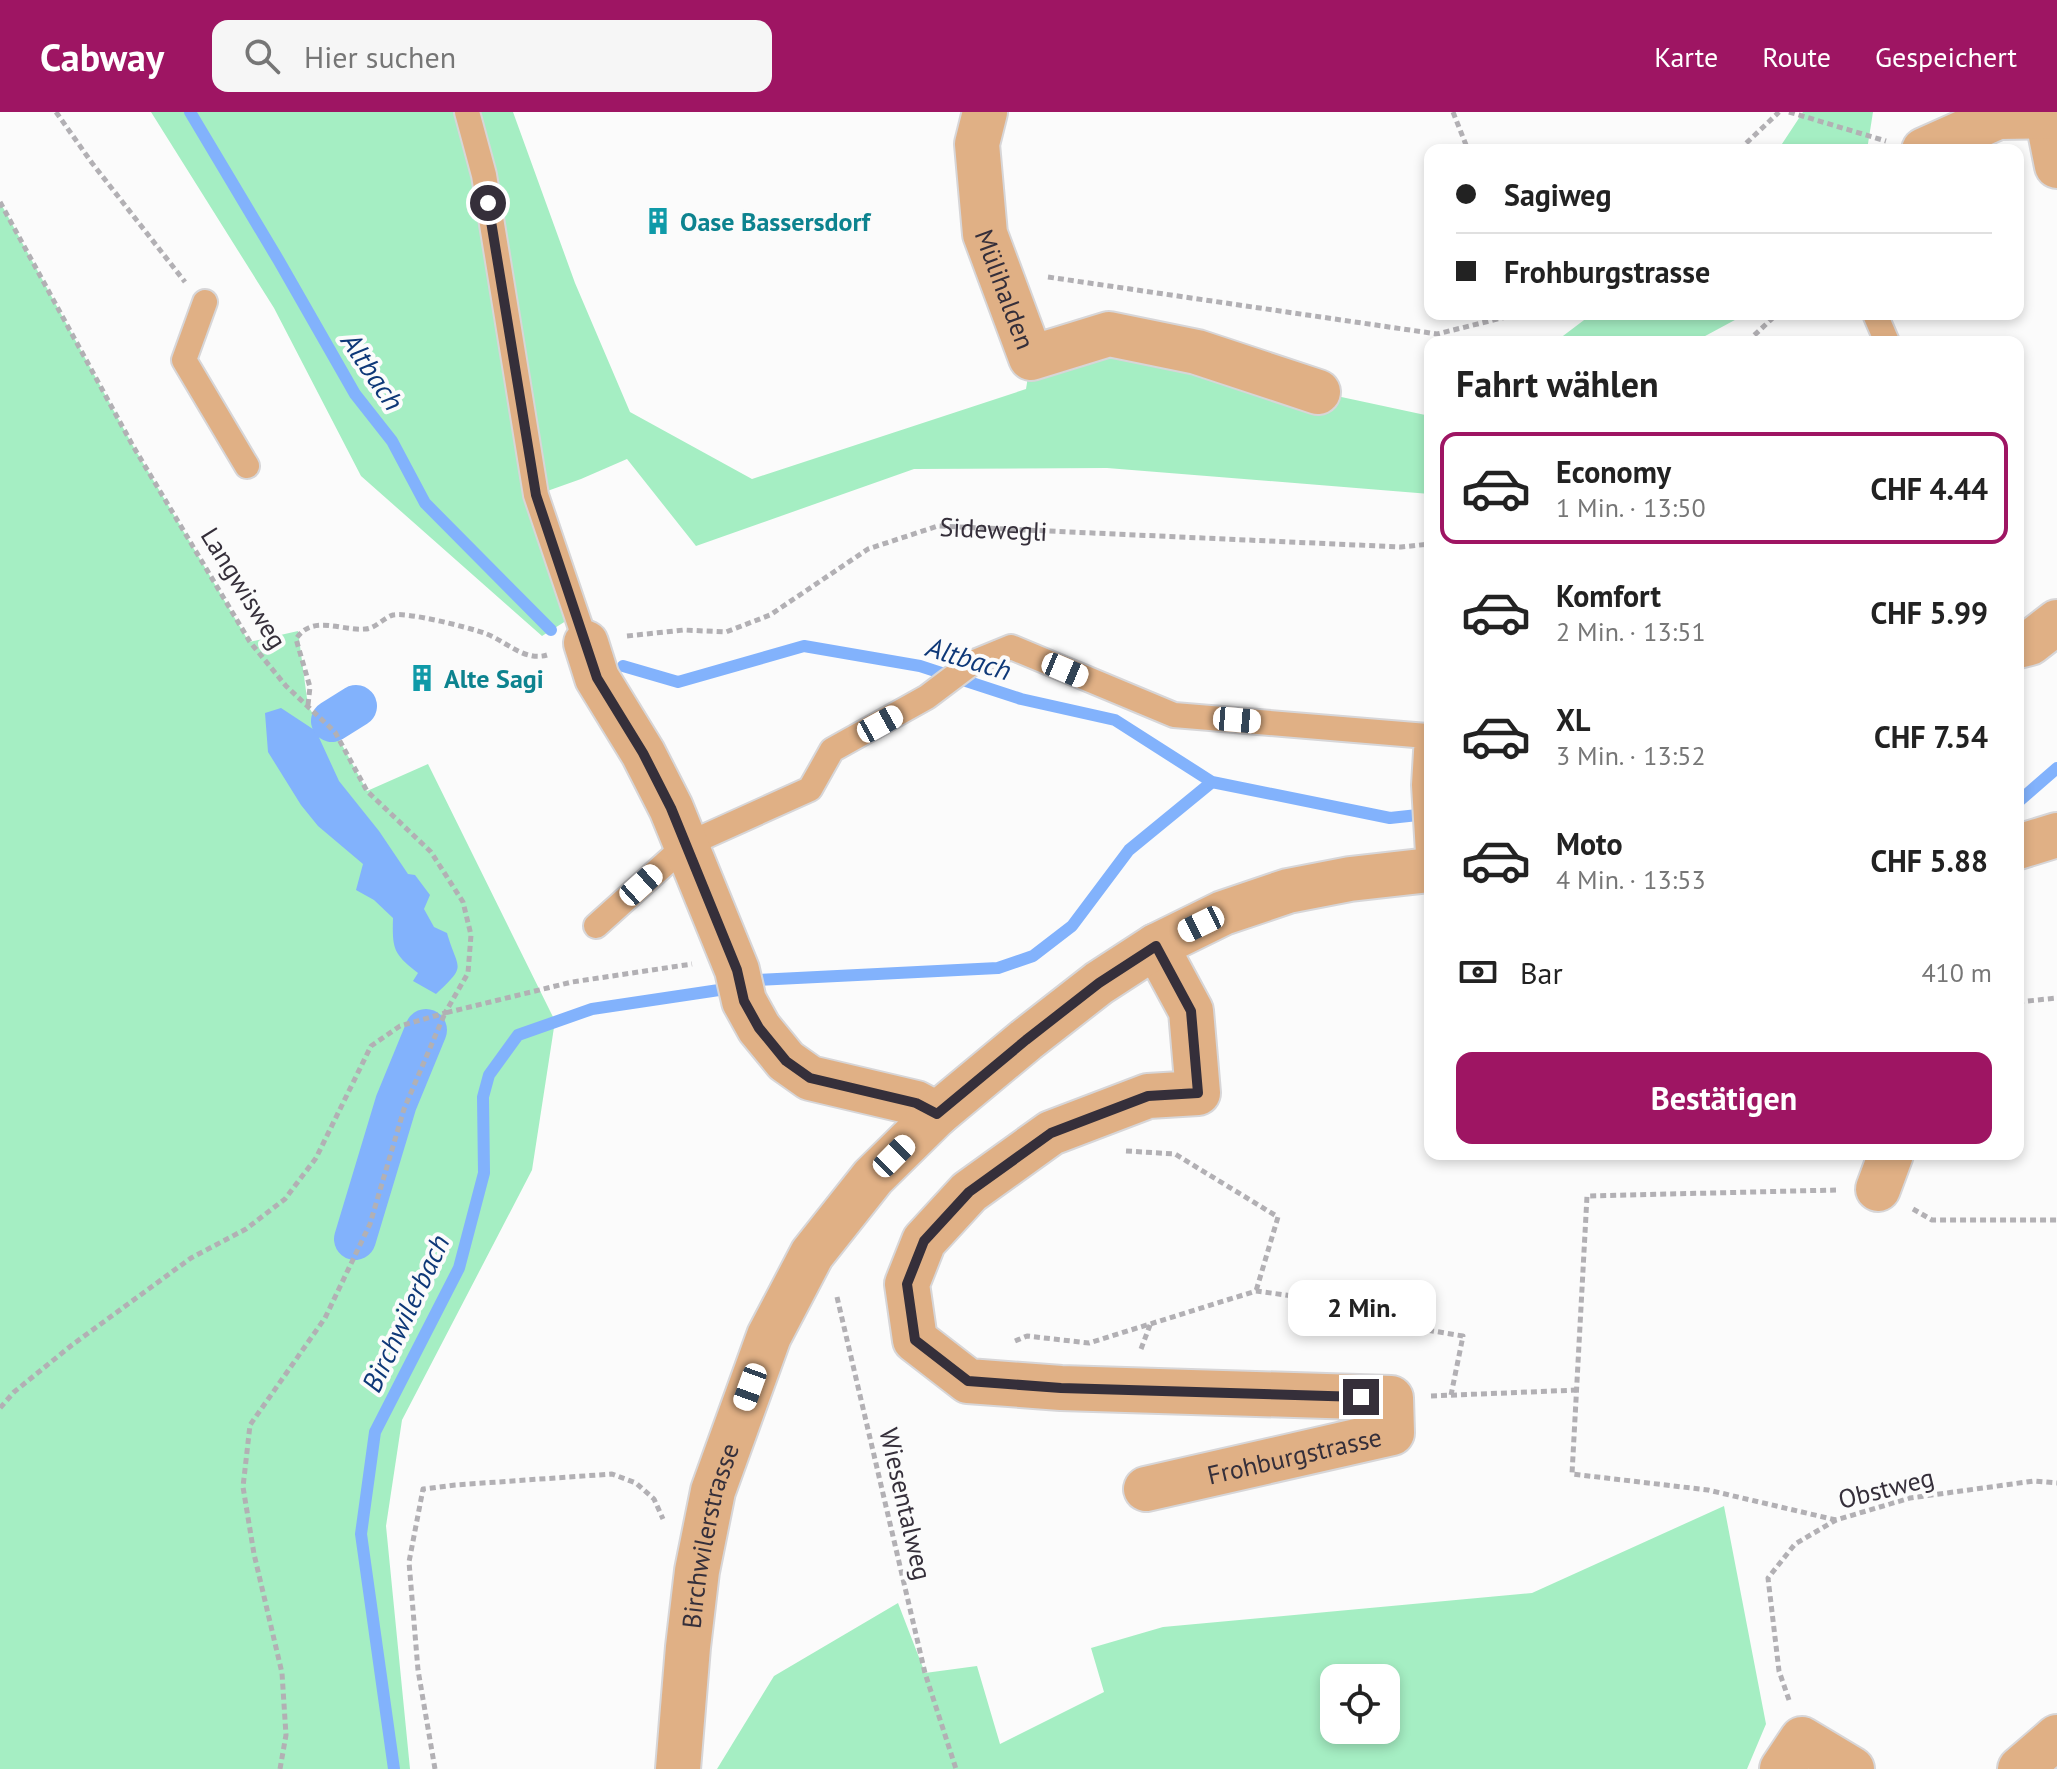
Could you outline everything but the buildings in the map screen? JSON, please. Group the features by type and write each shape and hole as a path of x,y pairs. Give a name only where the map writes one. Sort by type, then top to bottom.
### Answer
{"street":[{"name":"Mülihalden","path":"985,112 977,144 985,234 1031,358 1109,334 1197,352 1318,392"},
{"path":"1911,144 1998,117 2052,116 2057,166"},
{"path":"2024,644 2057,622"},
{"path":"586,643 597,678 643,753 671,808 759,1028 786,1061 810,1078 916,1103 937,1114"},
{"path":"2024,845 2057,835"},
{"name":"Birchwilerstrasse","path":"678,1769 697,1571 713,1491 769,1336 812,1254 873,1177 937,1114 1026,1040 1099,983 1156,946 1223,913 1288,891 1424,861"},
{"name":"Frohburgstrasse","path":"1146,1489 1392,1433 1391,1398 1074,1388 968,1381 915,1340 907,1284 924,1241 969,1192 1051,1133 1148,1096 1198,1093 1191,1011 1156,946"},
{"path":"2020,1769 2057,1737"},
{"path":"1792,1754 1852,1769"}],"lane":[{"path":"467,112 484,175 536,495 586,643"},
{"path":"198,295 184,360 247,466"},
{"path":"596,926 686,845 810,789 832,750 927,697 972,663 1011,647 1174,715 1424,736"}],"path":[{"path":"56,112 92,163 198,295"},
{"path":"1453,112 1466,144"},
{"path":"1745,144 1779,112"},
{"path":"1789,112 1898,144"},
{"name":"Langwisweg","path":"0,202 133,446 250,642 286,686 335,732 367,791 431,852 463,902 471,935 468,973 445,1013 404,1109 370,1224 325,1318 250,1425 243,1487 254,1554 282,1673 286,1735 280,1769"},
{"path":"1040,271 1051,279 1437,334 1493,320"},
{"path":"1753,336 1771,320"},
{"name":"Sidewegli","path":"308,706 310,687 296,639 302,630 312,625 368,630 390,616 407,614 486,633 521,653 541,657 586,643 633,635 684,630 726,632 770,615 868,549 938,526 1401,547 1424,545"},
{"path":"0,1408 14,1392 84,1336 191,1258 246,1229 285,1199 316,1158 371,1046 400,1026 572,982 738,977"},
{"path":"2024,1001 2057,998"},
{"path":"1119,1151 1175,1154 1278,1217 1256,1291"},
{"path":"1836,1520 1708,1490 1572,1474 1587,1196 1884,1171 1932,1220 2057,1220"},
{"name":"Wiesentalweg","path":"812,1254 831,1273 925,1673 956,1769"},
{"path":"1014,1341 1027,1336 1089,1343 1256,1291 1352,1304 1373,1321 1463,1336 1451,1395"},
{"path":"1391,1398 1578,1390"},
{"path":"435,1769 418,1670 409,1562 423,1489 612,1474 636,1483 654,1499 678,1554 697,1571"},
{"name":"Obstweg","path":"1792,1754 1768,1578 1795,1544 1836,1520 1910,1498 2034,1481 2057,1483"}],"green space":[{"path":"151,112 513,112 575,283 630,412 752,479 1026,389 1031,358 1109,334 1318,392 1424,415 1424,494 1107,468 914,469 696,546 627,459 536,495 577,614 542,636 361,476 274,308"},
{"path":"1803,112 1873,112 1868,144 1782,144"},
{"path":"0,202 133,446 249,642 298,631 308,706 322,728 335,732 367,791 428,764 555,1021 532,1170 402,1420 386,1526 410,1769 0,1769"},
{"path":"1584,320 1735,320 1705,336 1563,336"},
{"path":"1724,1506 1766,1724 1747,1769 717,1769 774,1676 898,1603 925,1673 977,1666 1000,1744 1104,1692 1091,1648 1163,1627 1532,1593"}],"water":[{"path":"281,708 316,731 339,781 408,874 415,875 430,895 424,909 434,927 447,933 458,966 453,977 436,994 413,981 418,973 396,950 393,918 374,900 356,890 363,864 318,826 268,752 265,713"}],"waterway":[{"name":"Altbach","path":"190,112 355,394 392,441 425,503 551,630"},
{"name":"Altbach","path":"623,666 678,682 804,646 920,666 1021,699 1115,720 1212,782 1390,818 1424,814"},
{"path":"332,721 356,706"},
{"name":"Altbach","path":"2024,797 2057,768"},
{"name":"Birchwilerbach","path":"394,1769 361,1534 375,1432 459,1268 484,1173 483,1097 489,1075 518,1035 592,1009 719,990 759,980 998,968 1033,956 1072,926 1129,850 1212,782"},
{"path":"355,1239 396,1103 426,1030"}],"place":[{"name":"Oase Bassersdorf","path":"658,221"},
{"name":"Alte Sagi","path":"422,678"}],"route":[{"path":"488,203 536,495 597,678 643,753 671,808 737,970 744,1001 759,1028 786,1061 810,1078 916,1103 937,1114 1099,983 1156,946 1191,1011 1198,1093 1148,1096 1051,1133 969,1192 924,1241 907,1284 915,1340 968,1381 1061,1388 1361,1397"}]}
